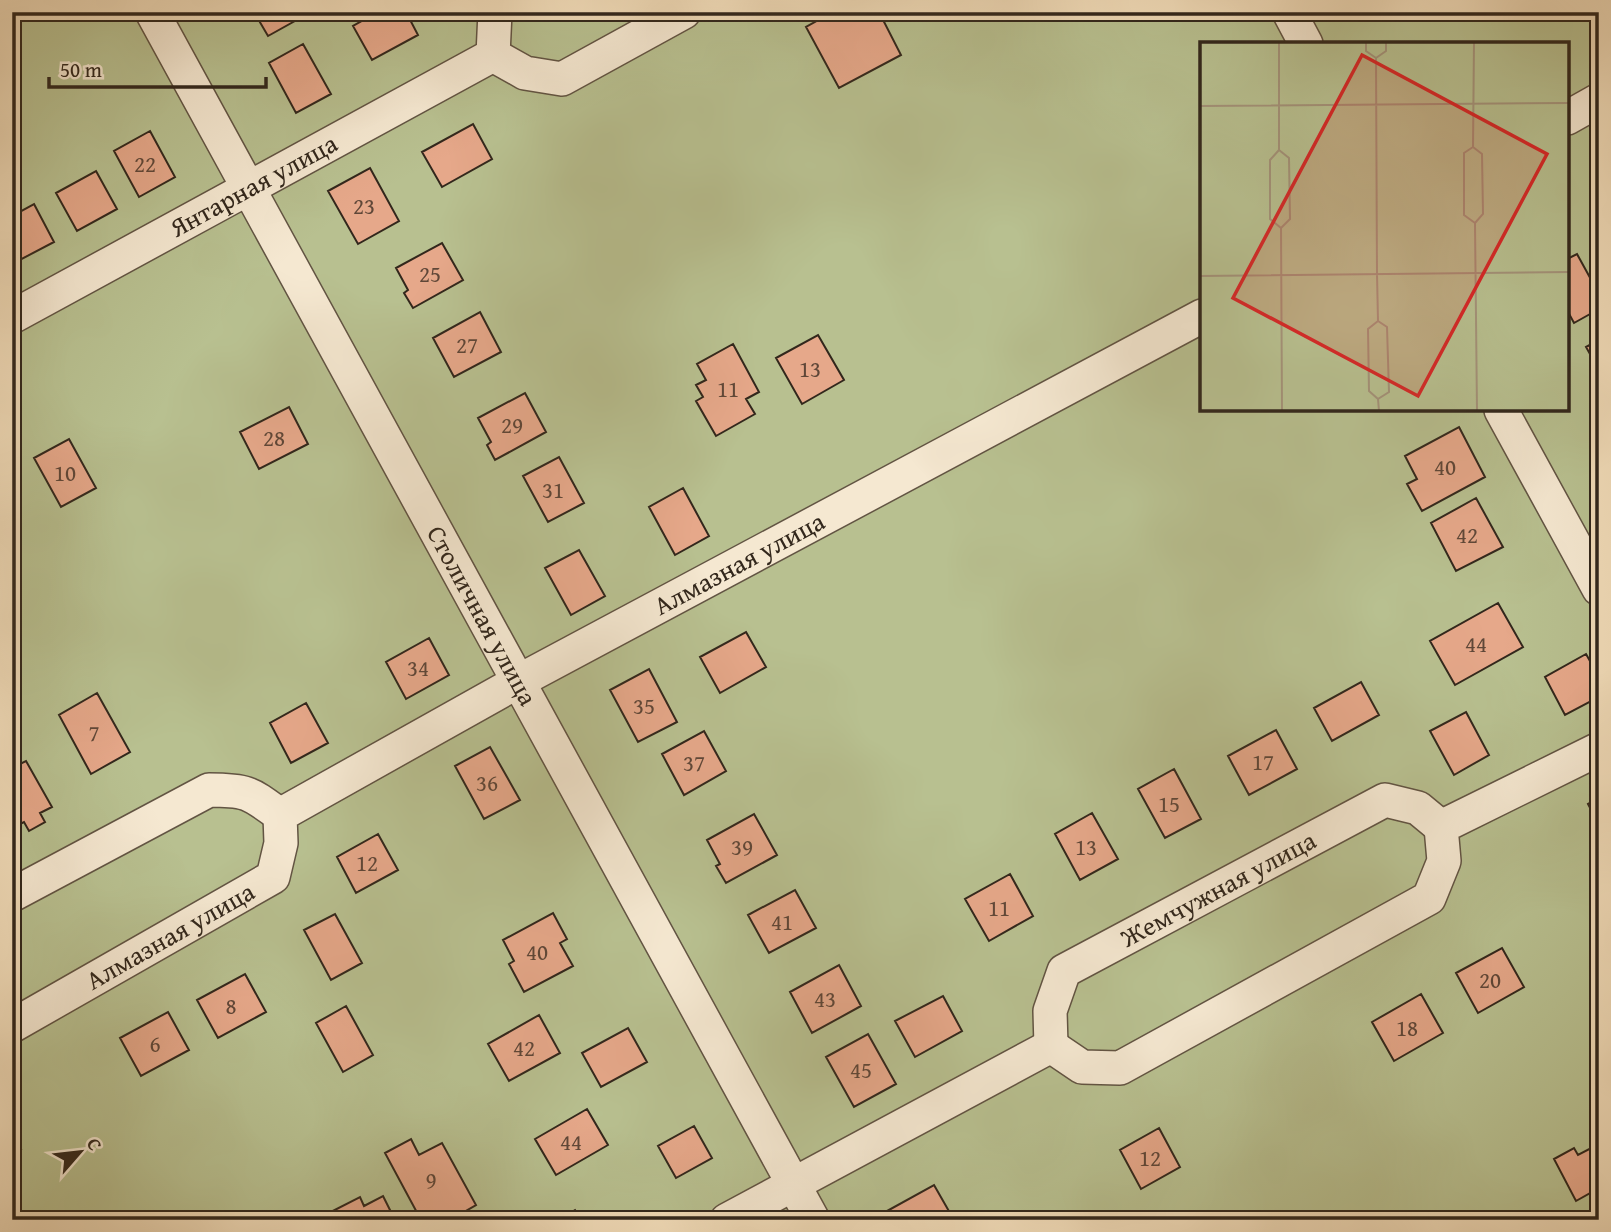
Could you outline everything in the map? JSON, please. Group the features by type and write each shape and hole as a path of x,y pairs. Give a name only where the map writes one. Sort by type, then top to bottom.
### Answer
{"street":[{"name":"Столичная улица","path":"152,12 813,1220"},
{"path":"495,12 493,55 525,73 562,79 684,12"},
{"path":"1289,12 1305,42"},
{"name":"Янтарная улица","path":"12,317 493,55"},
{"path":"1569,117 1599,100"},
{"name":"Алмазная улица","path":"12,1026 273,877 281,843 281,815 519,681 1200,317"},
{"path":"1502,411 1599,589"},
{"path":"727,1220 1051,1046 1082,1067 1120,1068 1429,898 1444,861 1440,827 1599,749"},
{"path":"12,895 209,790 250,793 281,815"},
{"name":"Жемчужная улица","path":"1051,1046 1050,1011 1064,971 1385,800 1418,808 1440,827"}],"green space":[{"path":"12,12 1599,12 1599,1220 12,1220"}],"building":[{"path":"254,12 311,12 268,36"},
{"path":"378,12 406,12 418,35 372,60 353,26"},
{"path":"833,12 879,12 901,55 839,88 806,27"},
{"path":"303,44 331,94 296,113 269,63"},
{"path":"473,124 492,159 442,187 422,152"},
{"path":"150,131 175,177 139,197 114,151"},
{"path":"370,168 399,221 358,244 328,191"},
{"path":"96,171 117,209 77,231 56,193"},
{"path":"34,204 54,242 12,264 12,216"},
{"path":"442,243 463,280 413,308 404,293 408,290 396,268"},
{"path":"1577,254 1599,294 1599,309 1574,323 1569,314 1569,258"},
{"path":"480,312 501,352 454,377 433,338"},
{"path":"818,335 844,380 802,404 776,358"},
{"path":"1599,340 1599,370 1586,347"},
{"path":"733,344 759,392 746,399 755,414 716,436 696,401 703,397 696,385 706,380 697,364"},
{"path":"525,393 546,432 495,460 487,445 491,442 478,418"},
{"path":"289,407 308,444 259,469 240,432"},
{"path":"1459,427 1485,477 1422,511 1407,484 1417,479 1405,456"},
{"path":"69,439 96,488 61,507 34,458"},
{"path":"559,457 584,503 548,522 523,476"},
{"path":"683,488 709,536 675,555 649,507"},
{"path":"1476,498 1503,547 1456,571 1431,523"},
{"path":"579,550 605,596 571,615 545,568"},
{"path":"1498,603 1523,647 1455,685 1430,641"},
{"path":"746,632 766,667 720,693 700,657"},
{"path":"429,638 449,675 406,699 386,662"},
{"path":"1586,654 1599,677 1599,697 1565,715 1545,677"},
{"path":"649,669 677,722 638,742 610,690"},
{"path":"1361,682 1379,715 1332,741 1314,708"},
{"path":"97,693 130,752 91,774 59,715"},
{"path":"306,703 328,743 291,763 270,723"},
{"path":"1466,712 1489,755 1454,775 1430,731"},
{"path":"1276,730 1297,769 1249,795 1228,756"},
{"path":"704,731 726,771 684,795 662,754"},
{"path":"490,747 520,800 484,819 455,766"},
{"path":"26,761 52,807 40,813 45,822 29,831 24,822 12,828 12,768"},
{"path":"1174,769 1201,819 1165,838 1138,789"},
{"path":"1599,798 1599,825 1588,804"},
{"path":"1092,813 1118,859 1080,880 1055,834"},
{"path":"754,814 777,855 726,883 716,866 720,864 707,840"},
{"path":"378,834 398,870 356,893 337,857"},
{"path":"1010,874 1033,916 989,941 965,899"},
{"path":"795,890 816,928 769,953 748,915"},
{"path":"553,913 567,939 560,943 573,966 524,992 509,964 514,961 503,940"},
{"path":"335,914 362,963 331,980 304,930"},
{"path":"1502,948 1524,987 1478,1013 1456,973"},
{"path":"839,965 861,1006 812,1033 790,992"},
{"path":"245,974 266,1012 218,1038 197,1000"},
{"path":"1421,994 1443,1033 1394,1061 1372,1022"},
{"path":"943,996 962,1031 915,1057 895,1021"},
{"path":"346,1006 373,1055 343,1072 316,1023"},
{"path":"168,1012 189,1050 141,1076 120,1038"},
{"path":"539,1015 560,1053 509,1081 488,1044"},
{"path":"628,1028 647,1062 601,1087 582,1053"},
{"path":"868,1034 896,1084 854,1107 826,1057"},
{"path":"587,1109 608,1145 556,1175 535,1139"},
{"path":"694,1126 712,1158 676,1178 658,1146"},
{"path":"1159,1128 1180,1167 1141,1189 1120,1150"},
{"path":"12,1133 21,1149 12,1154"},
{"path":"411,1139 419,1155 442,1143 476,1205 450,1220 421,1220 385,1153"},
{"path":"1599,1144 1599,1201 1594,1191 1576,1201 1554,1159 1574,1148 1578,1155"},
{"path":"934,1185 954,1220 891,1220 887,1211"},
{"path":"383,1196 395,1220 319,1218 360,1197 364,1206"},
{"path":"575,1210 581,1220 558,1220"}]}
